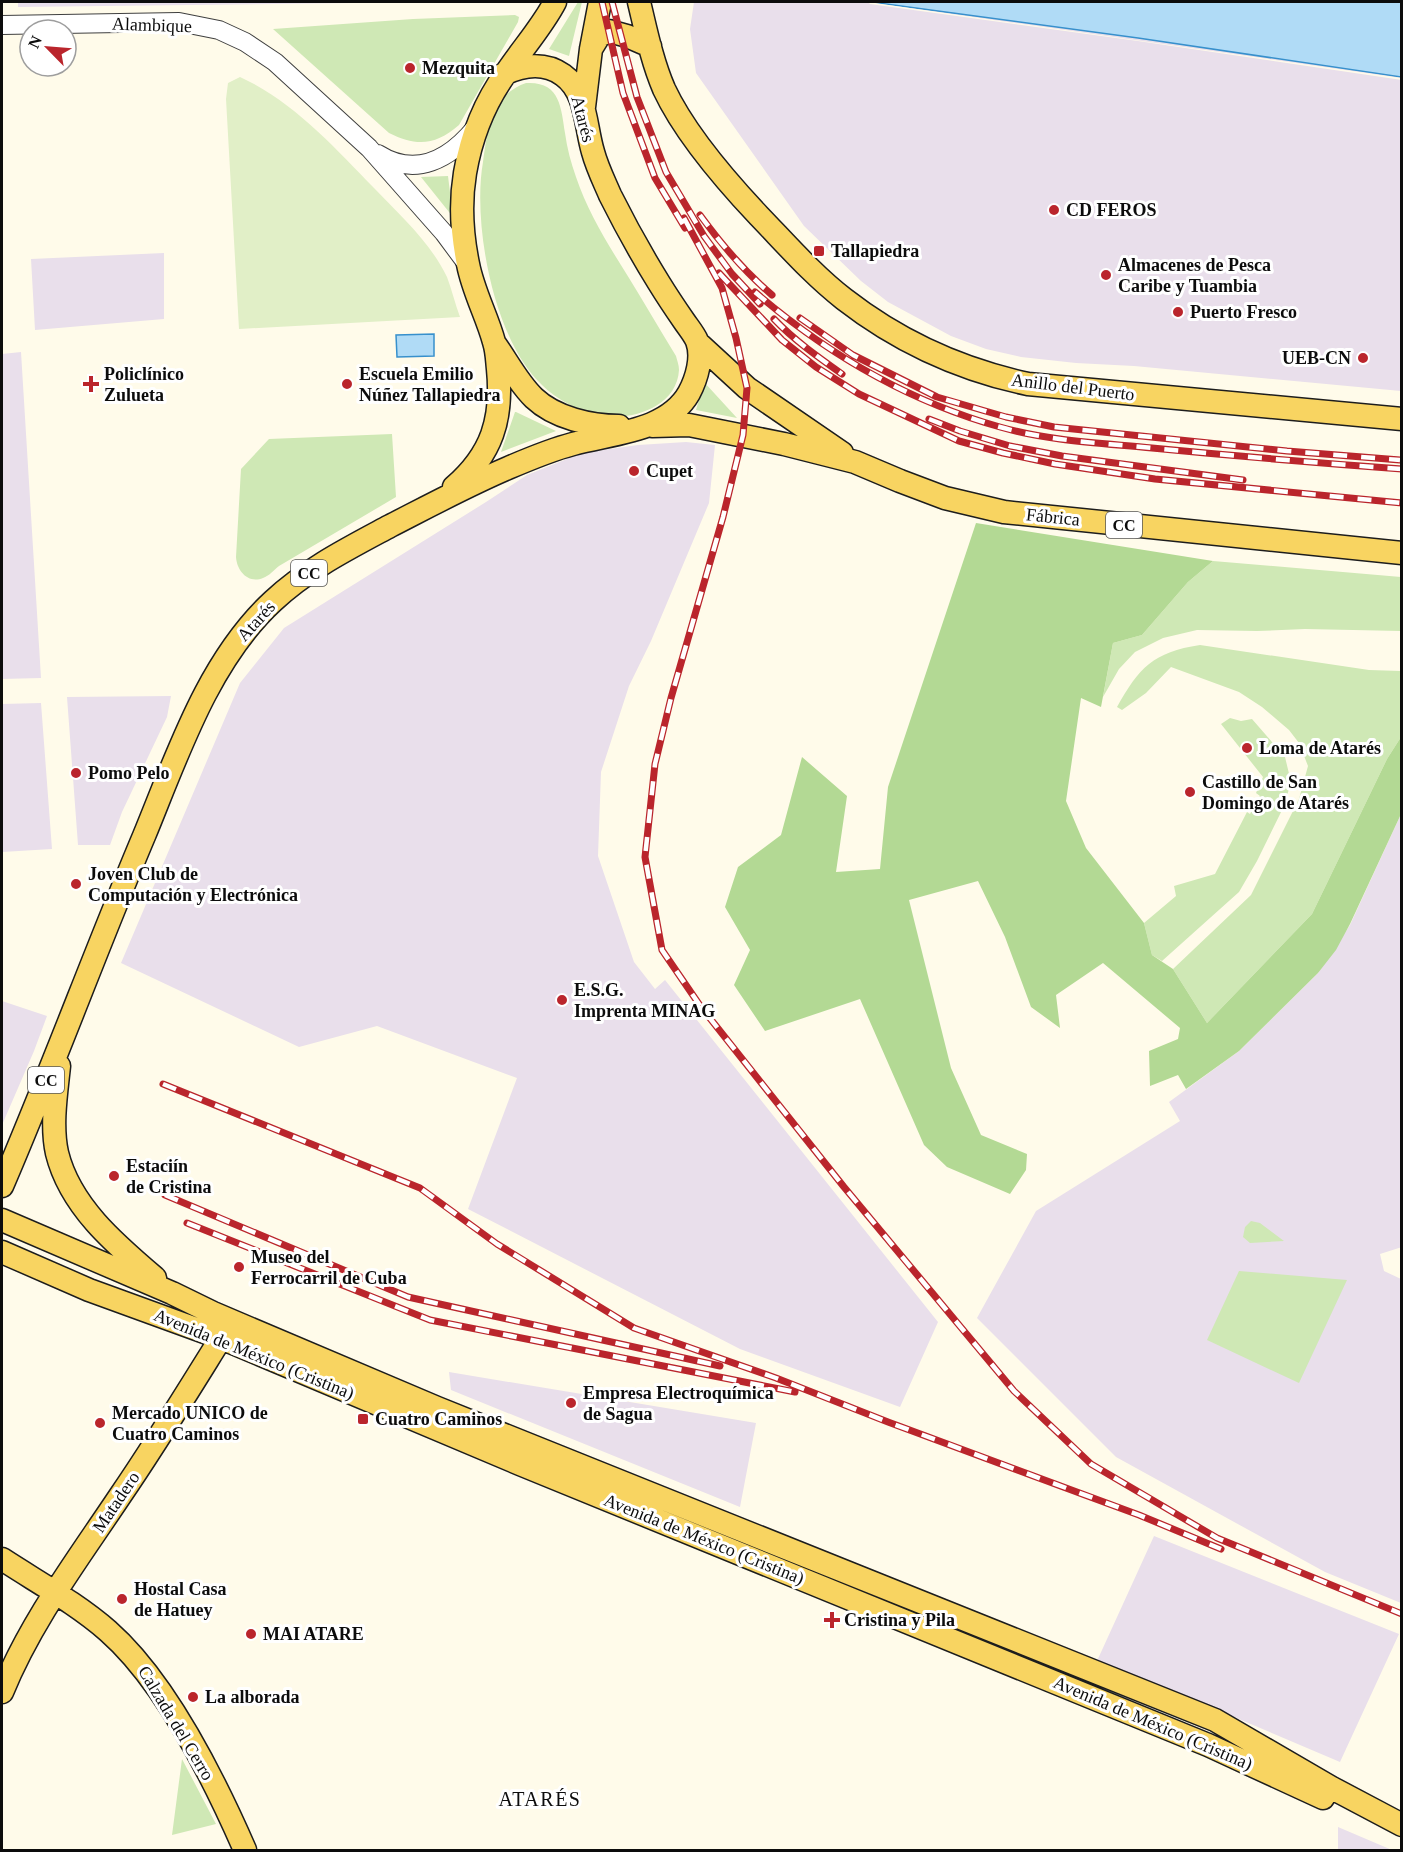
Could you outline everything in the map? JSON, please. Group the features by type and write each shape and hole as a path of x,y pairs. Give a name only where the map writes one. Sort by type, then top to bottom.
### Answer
{"main road":[{"path":"504,74 555,2"},
{"path":"584,109 591,49 600,2"},
{"name":"Anillo del Puerto","path":"639,2 664,89 686,126 740,196 810,269 835,291 907,340 954,362 1001,378 1028,384 1401,419"},
{"path":"591,49 599,36 609,31 650,46"},
{"name":"Atarés","path":"66,1029 171,770 212,682 252,623 273,601 300,578 438,501 554,449 648,426 676,410 689,392 697,374 698,343 658,282 617,208 594,156 586,128 584,109 575,87 563,75 552,69 533,65 504,74 490,98 468,157 465,176 464,232 468,266 495,344 500,401 494,431 488,445 474,467 438,501"},
{"name":"Fábrica","path":"698,343 747,388 855,462"},
{"name":"Atarés","path":"495,344 534,399 552,410 576,421 603,426 648,426"},
{"name":"Fábrica","path":"648,426 672,424 725,431 855,462 945,498 1005,512 1401,553"},
{"path":"66,1029 57,1084 55,1118 57,1152 65,1177 76,1198 90,1216 127,1254 172,1293"},
{"name":"CC","path":"26,1130 66,1029"},
{"path":"2,1139 26,1130"},
{"path":"2,1186 26,1130"},
{"name":"Avenida de México (Cristina)","path":"2,1220 437,1408 1215,1720 1401,1825"},
{"name":"Avenida de México (Cristina)","path":"2,1252 89,1290 221,1338 520,1464 1208,1745 1401,1836"},
{"path":"213,1312 221,1331 221,1338"},
{"name":"Matadero","path":"2,1692 31,1633 55,1593 150,1453 221,1338"},
{"name":"Calzada del Cerro","path":"2,1559 91,1616 108,1630 144,1668 160,1691 217,1791 244,1851"}],"street":[{"name":"Alambique","path":"2,25 179,22 219,30 245,42 275,62 369,148 444,232 468,266"},
{"name":"Alambique","path":"369,148 386,159 407,164 428,163 448,155 464,142 479,124"}],"shaded area":[{"path":"18,2 436,2 18,7"},
{"path":"694,2 871,2 1401,77 1401,391 1021,357 986,349 951,336 888,302 861,281 804,226 696,73 690,29"},
{"path":"164,253 164,319 35,330 31,259"},
{"path":"21,352 41,678 2,679 2,354"},
{"path":"686,442 715,445 709,503 651,641 629,686 601,772 598,856 634,962 655,989 665,980 938,1322 900,1407 740,1349 468,1209 517,1078 377,1026 299,1047 121,963 240,683 284,628 527,475 582,453 638,445"},
{"path":"171,696 167,717 122,812 110,845 78,845 67,697"},
{"path":"41,703 52,849 2,852 2,704"},
{"path":"1401,814 1402,1247 1380,1254 1384,1271 1401,1279 1401,1603 1325,1572 1116,1457 977,1318 1036,1211 1180,1121 1169,1102 1239,1051 1318,973 1350,925"},
{"path":"2,1001 47,1016 2,1125"},
{"path":"449,1372 756,1423 740,1507 451,1390"},
{"path":"1154,1536 1399,1634 1340,1762 1097,1661"},
{"path":"1338,1827 1392,1850 1338,1850"}],"green space":[{"path":"578,2 582,2 569,56 549,49"},
{"path":"515,15 519,17 518,22 459,125 442,137 426,142 417,142 389,133 273,29 413,19"},
{"path":"240,77 278,99 312,126 414,230 432,252 447,277 460,317 239,329 226,99 228,83"},
{"path":"526,83 546,86 557,98 571,161 581,190 607,241 676,356 679,370 670,394 661,403 637,414 610,417 598,415 583,411 561,400 542,385 525,365 499,311 484,248 480,188 483,162 489,125 498,105 505,96"},
{"path":"448,176 453,217 421,177"},
{"path":"704,382 737,418 696,410"},
{"path":"516,412 556,431 501,452"},
{"path":"392,434 396,497 279,566 265,577 253,579 244,575 236,557 241,469 269,439"},
{"path":"976,523 1213,561 1188,582 1142,635 1113,643 1101,707 1081,698 1066,801 1086,848 1144,923 1152,955 1173,969 1207,1023 1312,914 1387,759 1401,737 1401,814 1336,950 1318,973 1239,1051 1186,1089 1178,1075 1150,1086 1149,1051 1178,1039 1180,1028 1103,963 1056,995 1060,1028 1031,1007 1005,937 978,881 909,900 951,1068 981,1135 1027,1154 1026,1170 1010,1194 947,1167 924,1145 860,999 765,1031 734,985 750,950 725,907 738,867 781,835 802,757 847,796 836,872 880,869 888,787"},
{"path":"1213,561 1401,577 1401,631 1197,630 1163,638 1135,652 1119,669 1103,697 1113,643 1142,635 1188,582"},
{"path":"1200,645 1369,670 1401,671 1401,737 1387,759 1312,914 1207,1023 1173,969 1251,895 1299,799 1308,766 1299,743 1289,730 1262,707 1239,692 1171,667 1146,693 1122,710 1117,707 1133,682 1149,664 1170,652"},
{"path":"1230,718 1241,721 1252,719 1285,757 1291,782 1284,806 1239,892 1162,961 1152,955 1144,923 1176,896 1174,886 1215,874 1247,812 1250,814 1260,796 1256,793 1263,777 1221,724"},
{"path":"1251,1221 1260,1223 1284,1241 1250,1243 1243,1237 1245,1227"},
{"path":"1239,1271 1347,1280 1299,1383 1207,1340"},
{"path":"182,1759 216,1824 172,1835"}],"water":[{"path":"871,2 1401,2 1401,77 1138,38"},
{"path":"434,334 434,356 397,357 396,335"}],"pier":[{"path":"868,2 1401,78 1402,80 870,4"}],"railway":[{"path":"602,2 623,93 655,178 685,228"},
{"path":"612,2 637,97 666,172 704,236 732,274 760,304"},
{"path":"700,215 734,257 772,295"},
{"path":"684,218 722,288 747,388 743,435 723,517 671,698 655,764 645,857 662,950 701,1007 844,1187 1014,1391 1091,1464 1217,1538 1402,1614"},
{"path":"719,273 782,340 816,367 859,394 959,441 1055,464 1155,479 1402,503"},
{"path":"755,292 811,336 870,373 933,404 1000,427 1075,441 1402,469"},
{"path":"800,318 853,355 937,397 1006,417 1054,427 1400,460"},
{"path":"774,319 815,355 842,374"},
{"path":"929,419 1010,446 1062,456 1243,480"},
{"path":"163,1084 420,1188 497,1244 634,1328 776,1378 1139,1515 1221,1549"},
{"path":"165,1195 408,1297 720,1366"},
{"path":"187,1223 430,1320 795,1392"}],"place":[{"name":"Mezquita","path":"410,68"},
{"name":"CD FEROS","path":"1054,210"},
{"name":"Tallapiedra","path":"819,251"},
{"name":"Almacenes de Pesca Caribe y Tuambia","path":"1106,275"},
{"name":"Puerto Fresco","path":"1178,312"},
{"name":"UEB-CN","path":"1363,358"},
{"name":"Policlínico Zulueta","path":"91,384"},
{"name":"Escuela Emilio Núñez Tallapiedra","path":"347,384"},
{"name":"Cupet","path":"634,471"},
{"name":"Loma de Atarés","path":"1247,748"},
{"name":"Pomo Pelo","path":"76,773"},
{"name":"Castillo de San Domingo de Atarés","path":"1190,792"},
{"name":"Joven Club de Computación y Electrónica","path":"76,884"},
{"name":"E.S.G. Imprenta MINAG","path":"562,1000"},
{"name":"Estaciín de Cristina","path":"114,1176"},
{"name":"Museo del Ferrocarril de Cuba","path":"239,1267"},
{"name":"Empresa Electroquímica de Sagua","path":"571,1403"},
{"name":"Cuatro Caminos","path":"363,1419"},
{"name":"Mercado UNICO de Cuatro Caminos","path":"100,1423"},
{"name":"Hostal Casa de Hatuey","path":"122,1599"},
{"name":"Cristina y Pila","path":"832,1620"},
{"name":"MAI ATARE","path":"251,1634"},
{"name":"La alborada","path":"193,1697"}],"district":[{"name":"ATARÉS","path":"540,1799"}]}
